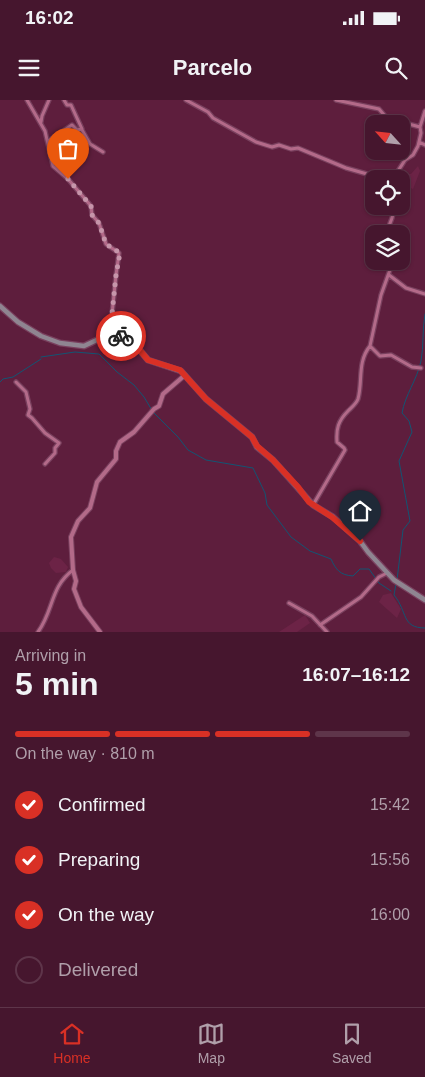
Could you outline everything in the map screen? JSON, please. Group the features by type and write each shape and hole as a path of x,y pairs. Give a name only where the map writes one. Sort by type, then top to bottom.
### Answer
{"main road":[{"path":"0,306 18,322 41,336 60,342 84,346 101,338 117,335 123,336 138,348 148,360 175,368 185,375 206,399 252,437 257,446 273,460 313,505 332,517 360,541 387,573 425,600"}],"street":[{"path":"27,100 41,124 48,142 53,166 68,179 91,206 92,215 99,223 106,244 120,253 112,314 117,335"},
{"path":"41,124 42,116 49,100"},
{"path":"64,100 66,105 71,105 90,144 103,152"},
{"path":"186,100 208,112 213,118 256,142 272,147 279,145 290,149 298,148 346,168 365,173"},
{"path":"336,100 356,103 379,110 391,123 402,122 420,127"},
{"path":"399,170 405,160 413,155 419,142 420,127 425,110"},
{"path":"48,142 59,132 72,125 77,130 82,130"},
{"path":"419,142 425,145"},
{"path":"313,505 344,450 337,442 336,431 338,423 358,400 361,363 365,352 370,346 381,295 391,270"},
{"path":"389,275 406,288 425,294"},
{"path":"370,346 380,356 391,355 416,368 421,368"},
{"path":"100,632 81,607 74,589 76,581 73,570 71,537 78,521 90,508 97,482 116,459 116,451 120,442 134,432 150,413 159,406 163,394 185,375"},
{"path":"16,382 26,392 30,409 28,415 45,433 59,443 55,448 55,453 45,464"},
{"path":"38,632 46,620 59,583 73,570"},
{"path":"320,625 361,597 379,577 387,573"},
{"path":"290,603 312,616 327,632"}],"shaded area":[{"path":"418,166 420,171 413,189 410,188 411,174"},
{"path":"54,557 61,559 68,567 66,572 56,573 51,568 49,563"},
{"path":"391,593 401,609 397,618 379,602 383,595"},
{"path":"305,615 310,623 297,632 279,632"}],"waterway":[{"path":"397,580 403,530 410,521 399,461 412,432 409,421 402,413 421,361 425,314"},
{"path":"41,357 75,352 99,354 117,372 134,385 153,412 188,450 206,460 253,468 265,493 267,505 291,537 310,551 331,559 342,573 353,576 360,569 369,569 379,583 391,591"},
{"path":"0,382 3,379 13,377 41,359"},
{"path":"396,584 394,595 408,622 417,627 425,628"}],"way so far":[{"path":"68,179 91,206 92,215 99,223 108,247 120,253 112,314 117,335 121,336"}],"route":[{"path":"121,336 138,348 148,360 180,370 206,399 252,437 257,446 273,460 309,502 332,517 360,541"}]}
